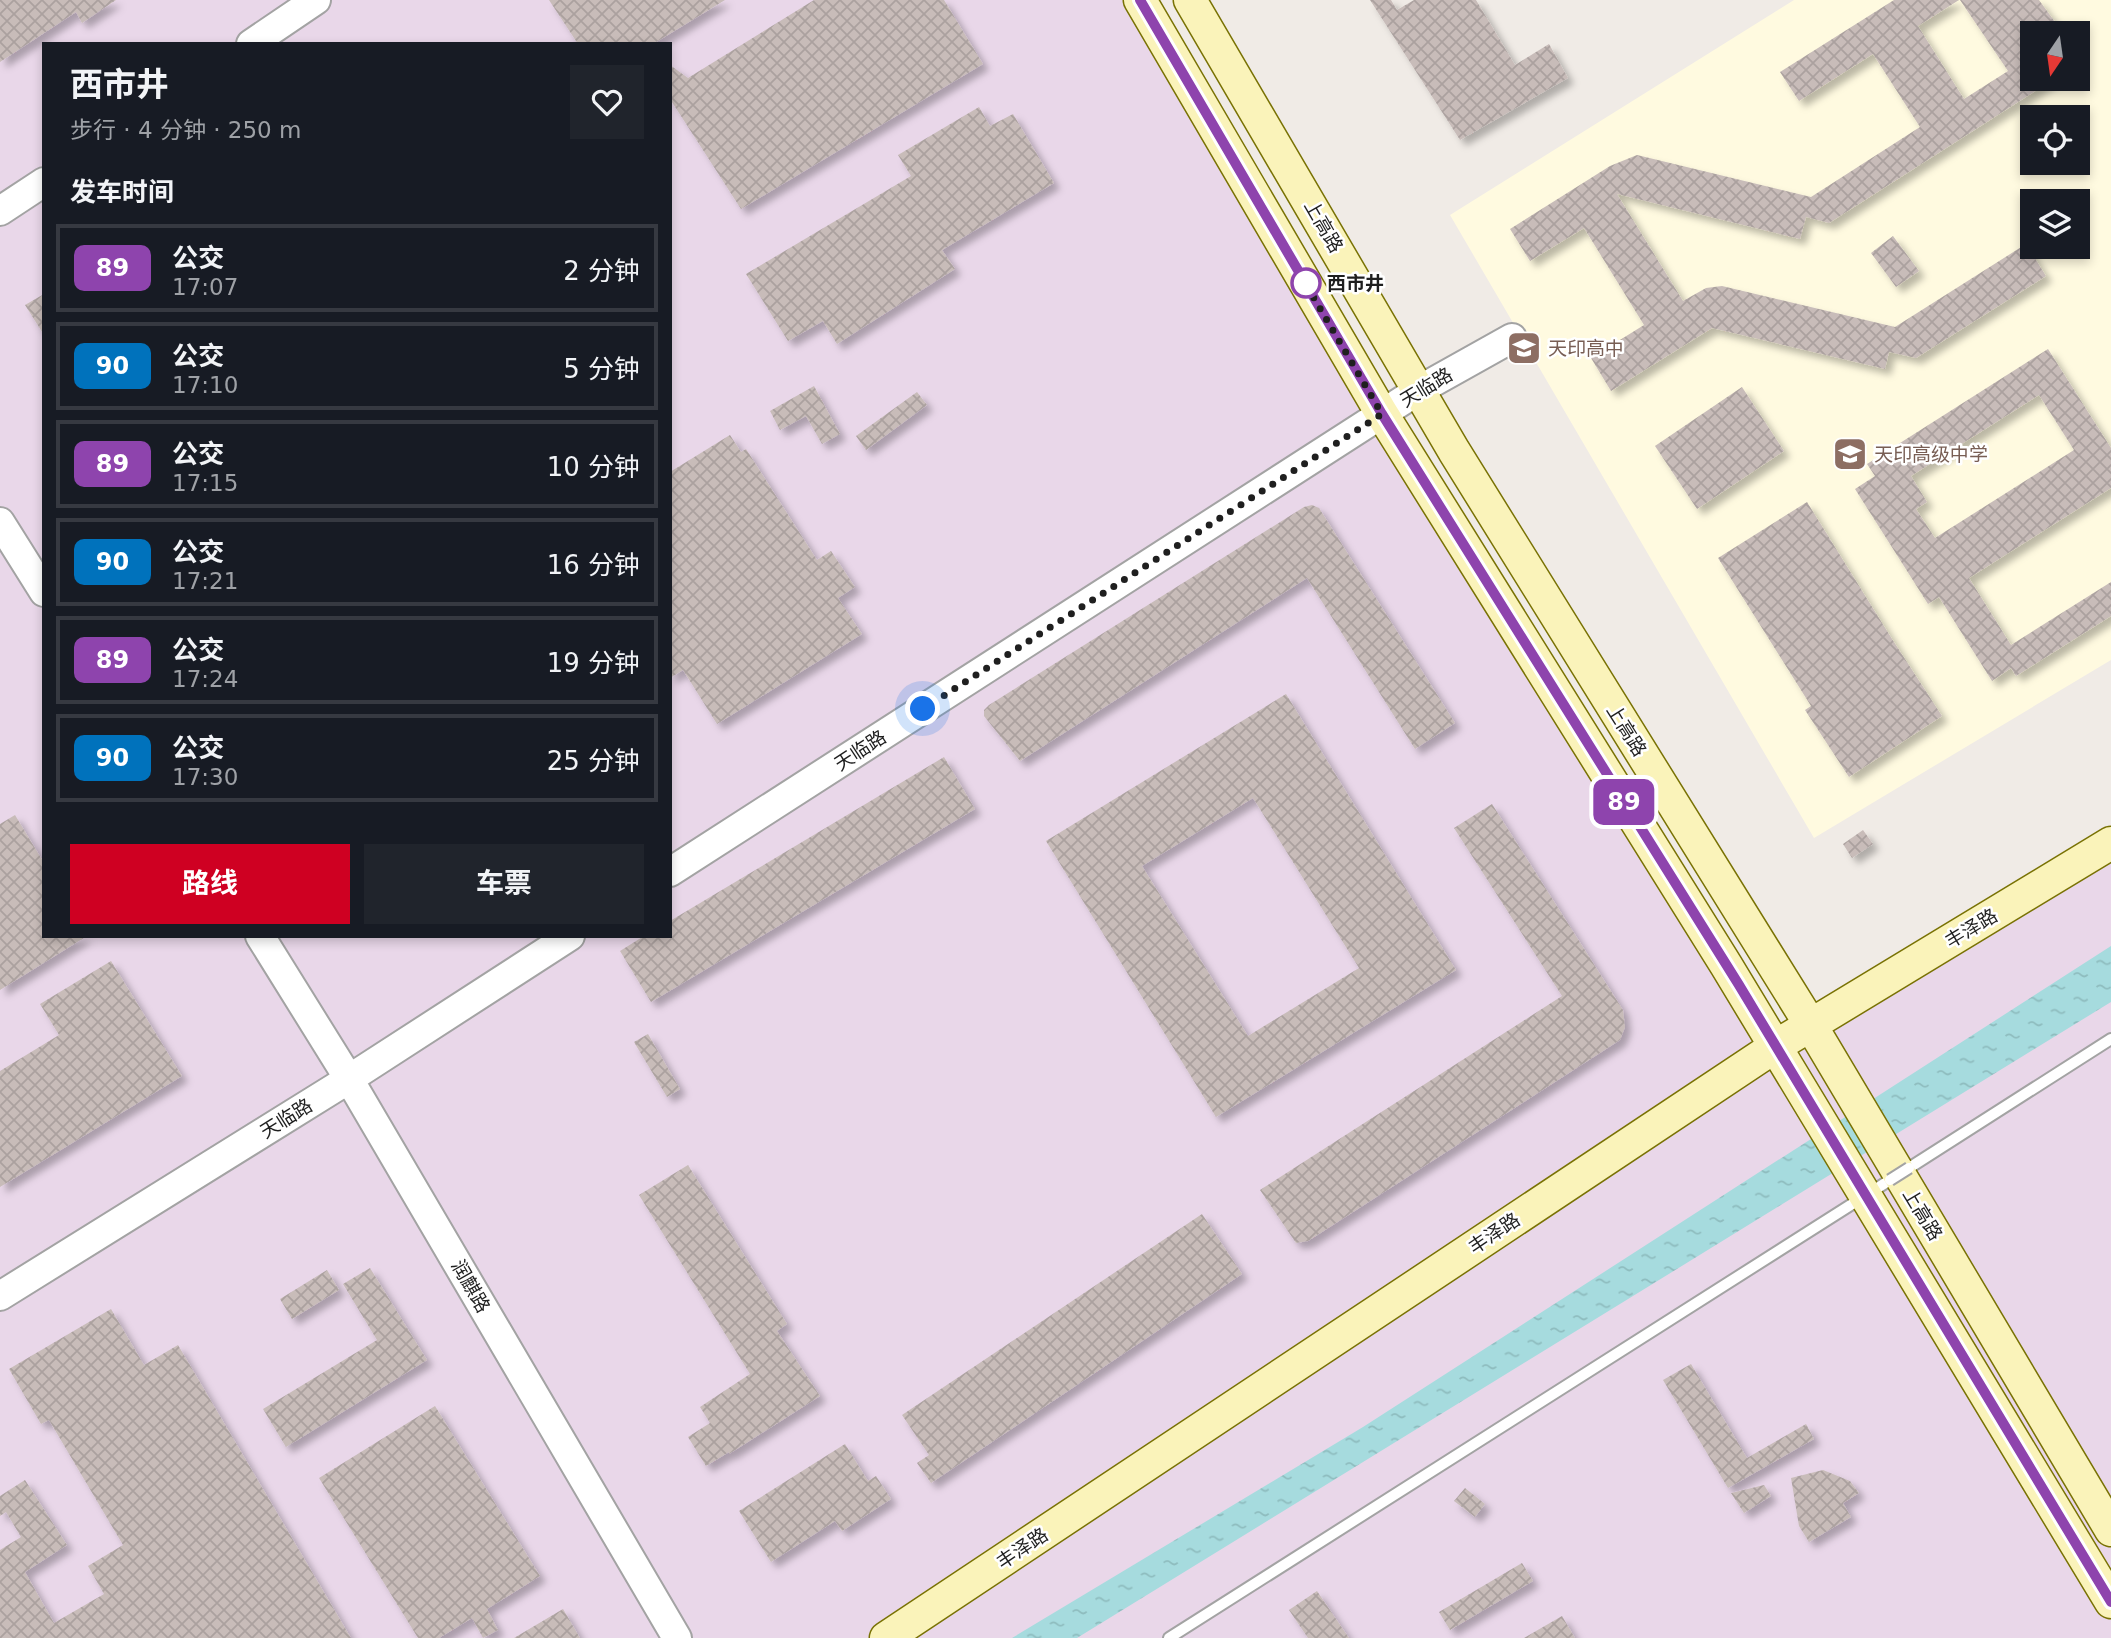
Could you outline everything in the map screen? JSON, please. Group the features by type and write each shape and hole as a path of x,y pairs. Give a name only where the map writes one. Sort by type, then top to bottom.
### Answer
{"main road":[{"name":"上高路","path":"1140,0 1382,414 1776,1045 1878,1187 2111,1602"},
{"name":"上高路","path":"1190,0 1454,451 1811,1024 2111,1530"},
{"name":"丰泽路","path":"886,1638 1776,1045 2111,843"}],"street":[{"path":"254,42 316,0"},
{"path":"0,211 42,183"},
{"name":"天临路","path":"672,871 1419,390 1512,338"},
{"path":"0,522 42,589"},
{"name":"润麒路","path":"261,938 349,1079 677,1638"},
{"name":"天临路","path":"0,1296 349,1079 567,938"}],"lane":[{"path":"1169,1638 2111,1039"}],"shaded area":[{"path":"0,0 1140,0 1775,1045 2111,845 2111,1638 0,1638"},
{"name":"天印高级中学","path":"1794,0 2111,0 2111,660 1814,838 1450,215"}],"water":[{"path":"2111,946 2111,1002 1077,1638 1012,1638 1363,1427"}],"building":[{"path":"0,0 116,0 82,23 76,12 0,62"},
{"path":"549,0 725,0 656,42 577,42"},
{"path":"814,0 944,0 983,64 741,209 672,102 672,66 688,78"},
{"path":"1370,0 1391,0 1397,10 1414,0 1476,0 1515,65 1549,44 1568,78 1460,140"},
{"path":"1894,0 1959,0 1918,26 1964,99 2008,71 1960,0 2039,0 2054,21 2020,21 2020,91 2035,91 1829,223 1806,217 1800,239 1617,194 1683,301 1706,288 1722,286 1895,327 2020,248 2020,259 2035,259 2046,276 1916,358 1889,352 1885,369 1712,328 1611,391 1591,358 1644,325 1584,228 1530,261 1510,229 1610,166 1637,155 1811,197 1920,127 1873,54 1799,101 1780,72"},
{"path":"979,107 990,126 1013,114 1054,183 942,250 955,269 837,344 823,321 788,341 746,274 911,176 898,155"},
{"path":"1893,236 1919,271 1896,287 1871,253"},
{"path":"42,295 42,332 25,305"},
{"path":"2048,349 2111,448 2111,488 1969,578 2011,645 2111,582 2111,616 2016,676 2011,668 1992,681 1939,597 1928,604 1855,489 1875,476 1867,464","holes":["2039,395 2074,450 1935,538 1916,509 1927,502 1911,476"]},
{"path":"814,386 840,434 822,444 806,416 780,430 770,411"},
{"path":"1742,387 1784,451 1697,509 1655,446"},
{"path":"917,392 927,405 866,450 856,436"},
{"path":"730,435 741,452 746,449 817,560 831,551 855,587 838,598 862,634 717,724 683,670 672,677 672,471"},
{"path":"1807,502 1942,716 1849,777 1805,710 1811,706 1718,558"},
{"path":"1312,505 1319,508 1455,723 1415,749 1307,578 1020,761 984,716 984,710 989,705 1304,507"},
{"path":"1286,694 1456,970 1216,1117 1046,841","holes":["1253,798 1359,968 1248,1036 1142,866"]},
{"path":"944,757 975,809 651,1002 620,951 641,938 672,938 672,920"},
{"path":"1492,804 1623,1010 1625,1027 1620,1040 1308,1241 1296,1243 1260,1190 1562,996 1454,828"},
{"path":"15,815 42,860 42,938 84,938 0,990 0,824"},
{"path":"1863,830 1873,844 1852,858 1843,844"},
{"path":"111,961 182,1076 0,1187 0,1071 59,1035 40,1004"},
{"path":"648,1034 680,1089 667,1097 634,1042"},
{"path":"688,1165 787,1324 777,1331 820,1396 706,1466 688,1437 710,1423 700,1407 750,1374 639,1195"},
{"path":"1202,1214 1242,1274 931,1483 917,1463 929,1455 902,1415"},
{"path":"370,1268 427,1360 286,1447 263,1409 377,1340 343,1284"},
{"path":"327,1270 339,1290 292,1319 280,1299"},
{"path":"111,1309 144,1365 178,1345 351,1638 0,1638 0,1550 21,1537 6,1512 0,1516 0,1496 25,1480 67,1545 25,1572 54,1623 104,1594 88,1566 123,1545 49,1420 41,1424 9,1369"},
{"path":"1691,1364 1747,1458 1806,1424 1814,1439 1728,1488 1663,1380"},
{"path":"435,1406 540,1576 487,1609 498,1630 483,1638 472,1618 439,1638 418,1638 319,1478"},
{"path":"845,1444 868,1481 876,1476 891,1499 842,1531 835,1521 771,1562 739,1511"},
{"path":"1823,1470 1850,1481 1859,1493 1843,1503 1851,1517 1809,1542 1799,1526 1791,1478"},
{"path":"1764,1485 1771,1496 1744,1513 1731,1493"},
{"path":"1465,1488 1485,1504 1475,1517 1454,1501"},
{"path":"1522,1563 1533,1581 1450,1630 1439,1612"},
{"path":"1317,1591 1349,1638 1308,1638 1289,1610"},
{"path":"563,1609 580,1638 514,1638"},
{"path":"1562,1616 1575,1638 1524,1638"}],"bus line":[{"name":"89","path":"1140,0 1382,414 1739,985 2111,1602"}],"place":[{"name":"西市井","path":"1306,283"},
{"name":"天印高中","path":"1524,348"},
{"name":"天印高级中学","path":"1850,454"}],"route":[{"path":"923,709 1382,414 1301,276 1306,283"}]}
